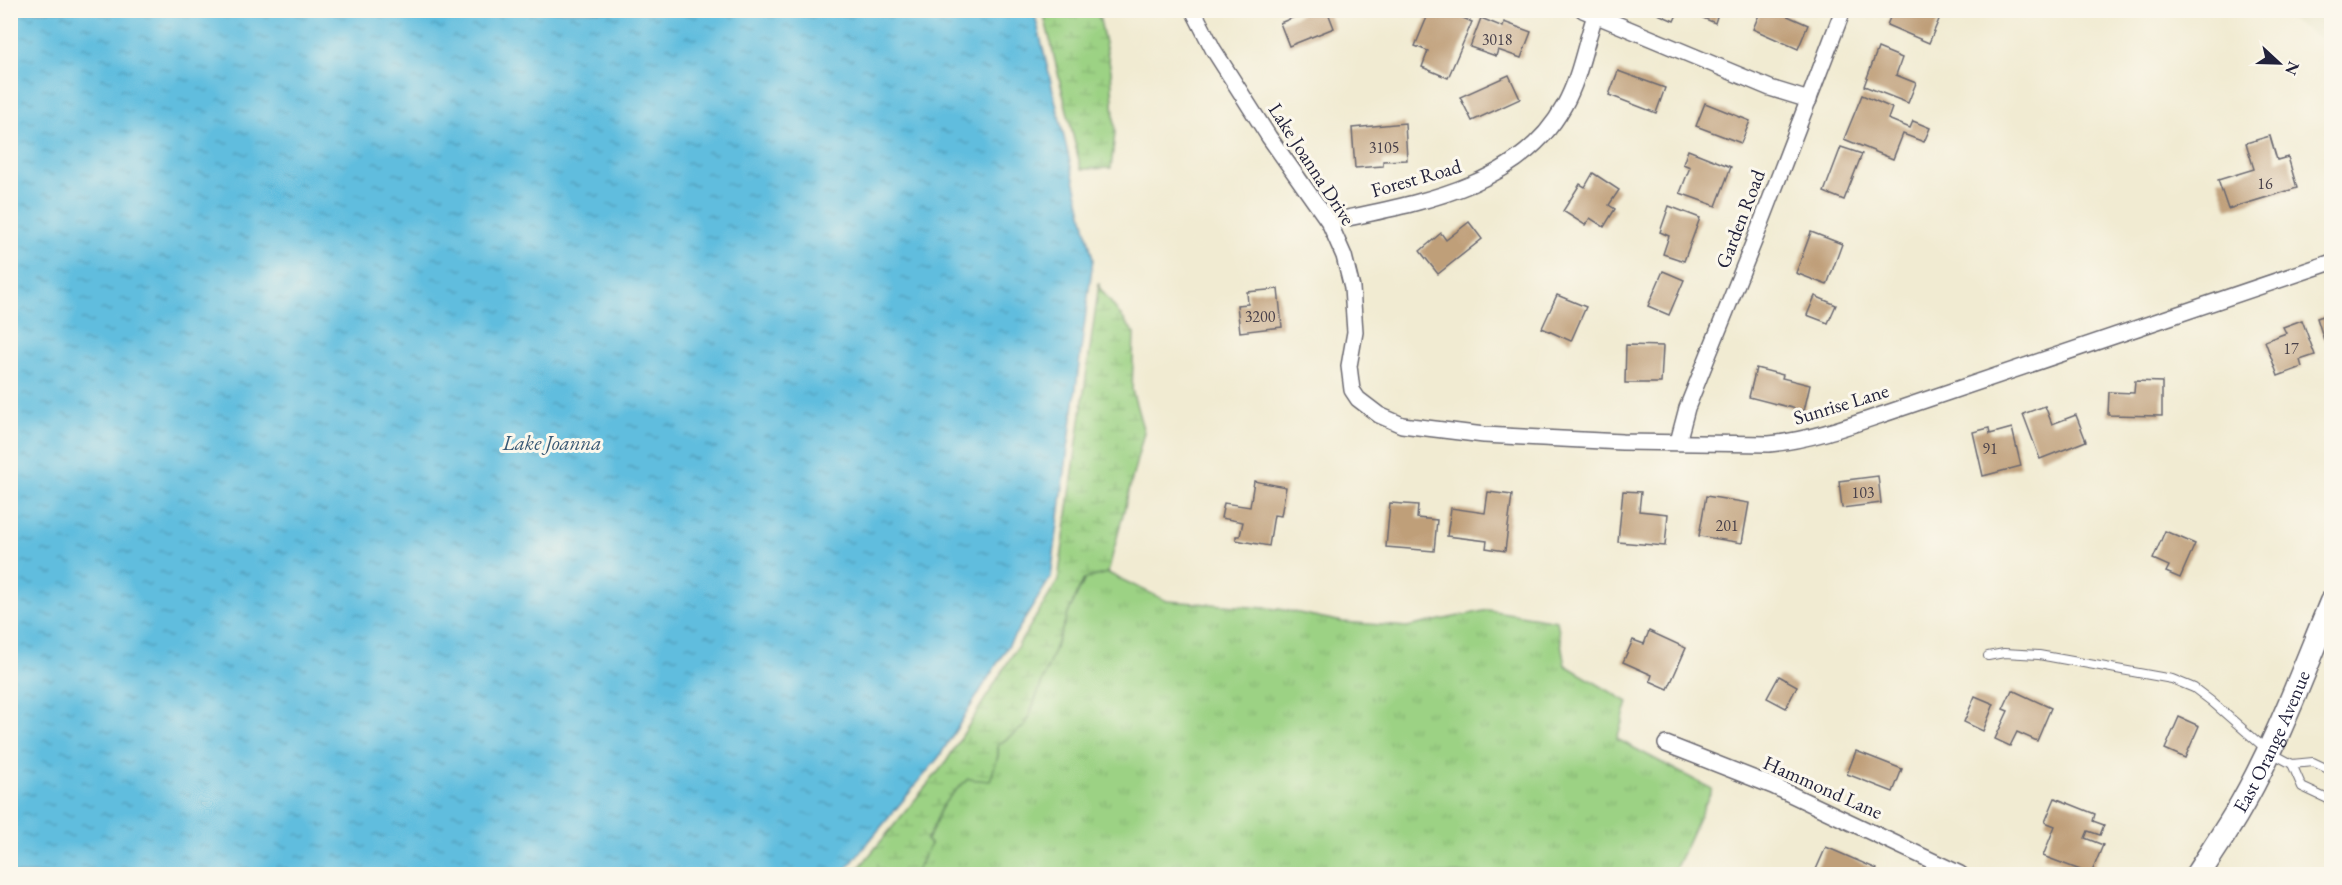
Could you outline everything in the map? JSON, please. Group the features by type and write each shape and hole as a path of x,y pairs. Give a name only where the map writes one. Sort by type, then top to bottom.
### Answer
{"main road":[{"name":"East Orange Avenue","path":"2198,874 2236,814 2268,751 2331,602"}],"street":[{"name":"Garden Road","path":"1678,442 1687,408 1843,10"},
{"name":"Lake Joanna Drive","path":"1198,12 1213,50 1269,137 1329,222 1344,256 1352,288 1355,332 1350,366 1352,390"},
{"path":"1591,12 1770,88 1809,100"},
{"name":"Forest Road","path":"1329,222 1443,195 1473,185 1500,170 1526,151 1549,128 1572,90 1591,12"},
{"name":"Sunrise Lane","path":"1352,390 1358,399 1379,415 1402,425 1484,435 1622,442 1768,444 1818,436 2331,262"},
{"name":"Hammond Lane","path":"1666,744 1773,786 1960,874"}],"lane":[{"path":"1988,656 2004,653 2039,655 2172,679 2194,688 2268,751 2292,764 2313,762 2331,771"},
{"path":"2292,764 2302,787 2331,801"}],"shaded area":[{"path":"2276,11 2331,11 2331,45"}],"green space":[{"path":"1043,11 1098,11 1111,70 1115,133 1111,168 1081,169"},
{"path":"1099,283 1099,287 1134,333 1132,390 1144,432 1108,573 1084,579 1069,611 1027,721 1025,721 1026,725 998,745 998,756 990,781 968,779 945,803 926,840 930,844 915,874 854,874 946,762 1058,581"},
{"path":"1108,573 1167,601 1279,609 1343,622 1407,627 1488,610 1557,621 1565,665 1628,702 1617,739 1712,789 1673,874 915,874 930,844 926,840 945,802 966,780 998,756 998,745 1026,725 1025,721 1027,721 1069,611 1085,579"}],"water":[{"name":"Lake Joanna","path":"10,11 1034,11 1093,259 1051,577 939,757 842,874 11,874"}],"building":[{"path":"1311,10 1327,10 1334,28 1289,46 1280,23"},
{"path":"1430,10 1445,10 1472,22 1448,78 1422,67 1428,51 1415,46"},
{"path":"1649,10 1679,10 1674,21"},
{"path":"1684,10 1719,10 1715,23"},
{"path":"1761,10 1774,10 1808,25 1798,49 1753,29"},
{"path":"1893,10 1943,10 1929,43 1887,25"},
{"path":"1481,18 1503,27 1504,22 1531,32 1521,58 1498,50 1496,56 1470,47"},
{"path":"1878,48 1902,58 1896,75 1916,83 1908,103 1864,86"},
{"path":"1618,71 1665,88 1656,113 1609,95"},
{"path":"1509,75 1520,99 1472,121 1460,97"},
{"path":"1862,95 1892,108 1888,119 1910,128 1913,121 1930,128 1924,142 1903,134 1893,159 1844,139"},
{"path":"1705,103 1750,121 1741,143 1696,126"},
{"path":"1405,123 1407,160 1383,161 1383,166 1355,168 1352,128"},
{"path":"2270,136 2277,160 2288,157 2297,188 2228,209 2218,180 2254,169 2246,143"},
{"path":"1841,147 1862,154 1844,200 1824,192"},
{"path":"1688,150 1731,167 1716,206 1680,193 1690,167 1683,164"},
{"path":"1593,173 1619,190 1609,205 1615,209 1604,227 1590,218 1585,225 1563,211 1580,184 1585,187"},
{"path":"1669,206 1700,218 1684,261 1663,254 1669,236 1660,232"},
{"path":"1469,222 1482,239 1438,274 1420,251 1441,233 1446,240"},
{"path":"1811,232 1842,244 1827,285 1796,273"},
{"path":"1663,271 1684,280 1669,315 1648,306"},
{"path":"1278,289 1282,327 1240,332 1237,305 1248,304 1247,292"},
{"path":"1557,295 1586,307 1571,341 1542,328"},
{"path":"1815,296 1836,305 1828,323 1807,315"},
{"path":"2332,313 2332,337 2324,340 2317,318"},
{"path":"2302,320 2315,355 2300,360 2302,367 2278,376 2265,341 2286,333 2283,327"},
{"path":"1626,345 1663,346 1661,383 1625,383"},
{"path":"1756,368 1810,385 1804,411 1749,397"},
{"path":"2135,381 2162,382 2162,416 2108,415 2109,392 2134,393"},
{"path":"2045,406 2052,424 2076,415 2086,441 2040,459 2023,414"},
{"path":"1989,428 1990,434 2012,428 2021,466 1983,476 1973,432"},
{"path":"1878,476 1881,503 1842,508 1839,481"},
{"path":"1254,481 1286,487 1281,516 1274,515 1269,546 1236,540 1236,536 1240,536 1243,522 1221,518 1224,503 1250,507"},
{"path":"1623,491 1641,492 1639,511 1668,514 1665,546 1618,542"},
{"path":"1488,492 1512,495 1505,551 1486,548 1487,541 1447,536 1451,508 1485,513"},
{"path":"1706,496 1749,503 1742,543 1699,536"},
{"path":"1390,503 1418,505 1417,518 1437,520 1434,551 1386,547"},
{"path":"2165,531 2195,544 2180,578 2166,572 2169,566 2153,559"},
{"path":"1649,631 1686,648 1668,689 1650,681 1652,675 1623,662 1633,640 1644,644"},
{"path":"1779,676 1797,686 1786,708 1767,698"},
{"path":"2012,690 2051,708 2037,741 2017,732 2010,746 1995,739 2008,711 2003,709"},
{"path":"1975,696 1994,704 1983,731 1964,722"},
{"path":"2179,717 2199,726 2185,758 2165,749"},
{"path":"1856,751 1902,769 1893,792 1847,774"},
{"path":"2055,798 2095,814 2093,821 2104,825 2100,835 2088,831 2085,838 2103,845 2091,874 2043,856 2055,826 2045,822"},
{"path":"1826,847 1877,869 1874,874 1814,874"}]}
